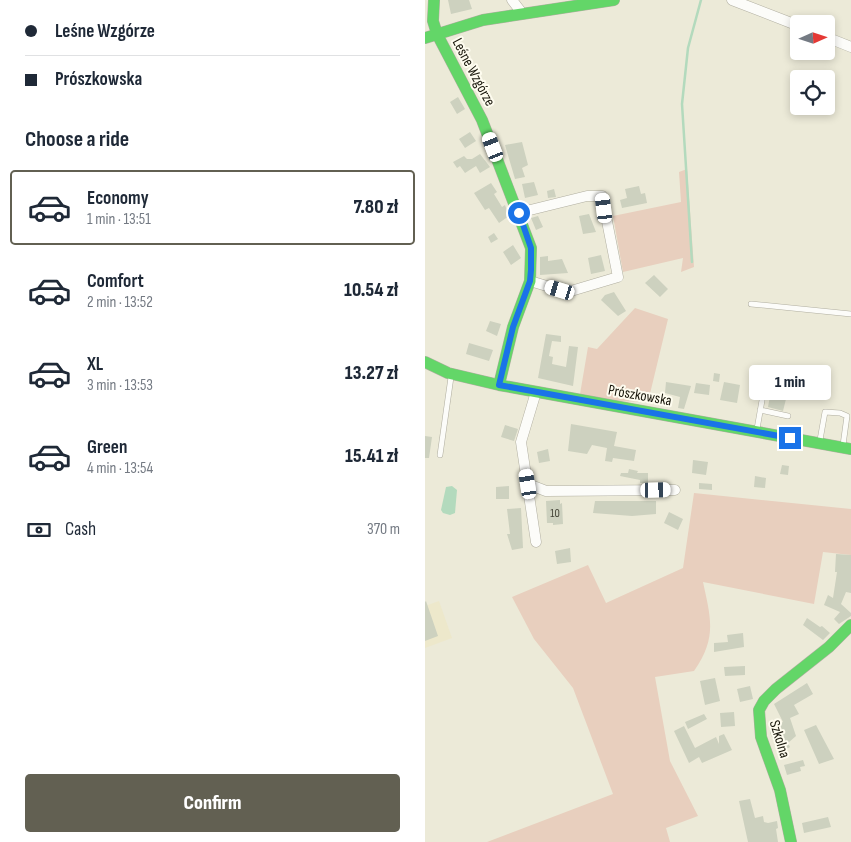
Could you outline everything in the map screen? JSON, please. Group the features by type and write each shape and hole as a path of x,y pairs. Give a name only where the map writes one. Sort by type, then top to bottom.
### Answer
{"street":[{"name":"Leśne Wzgórze","path":"434,0 433,21 437,34 482,120 531,248 530,281 513,327 499,385"},
{"path":"512,0 522,13"},
{"path":"425,38 483,20 614,0"},
{"path":"732,0 790,23"},
{"path":"835,41 851,47"},
{"path":"519,213 587,196 602,196 618,277 571,291 560,290 530,281"},
{"name":"Prószkowska","path":"425,362 452,374 499,385 847,449"},
{"path":"536,392 521,442 536,542"},
{"path":"528,484 546,491 675,490"},
{"name":"Szkolna","path":"791,842 780,790 761,737 759,710 764,700 776,688 823,653 851,625"}],"lane":[{"path":"751,304 851,314"},
{"path":"439,455 452,374"},
{"path":"756,432 764,389 785,393"},
{"path":"760,410 788,416"},
{"path":"819,443 825,412 839,412 847,416 847,449"}],"shaded area":[{"path":"687,169 694,267 681,272 683,258 623,272 613,216 681,202 679,172"},
{"path":"635,308 668,319 648,402 579,400 588,347 597,349"},
{"path":"452,486 457,490 455,513 450,515 443,513 441,510 446,487"},
{"path":"694,493 851,509 851,555 823,552 814,604 703,582 710,618 710,628 709,638 701,659 694,671 655,677 670,761 698,816 666,828 670,842 487,842 613,794 573,688 534,639 512,597 588,565 606,603 683,568"},
{"path":"439,601 452,638 425,648 425,606"}],"building":[{"path":"448,0 469,0 472,9 451,14"},
{"path":"458,97 465,109 457,114 450,102"},
{"path":"470,132 476,141 465,148 459,139"},
{"path":"522,142 528,165 522,168 525,177 515,179 505,145"},
{"path":"480,154 490,167 480,173 476,166 465,173 460,166 457,168 453,162 464,156 467,159 472,159"},
{"path":"534,182 538,195 525,198 522,184"},
{"path":"491,183 497,192 494,194 502,207 505,205 509,216 499,223 489,208 485,210 474,193"},
{"path":"639,186 641,194 645,193 647,203 622,208 620,200 627,198 625,189"},
{"path":"554,189 556,197 548,198 547,191"},
{"path":"589,214 596,232 583,234 579,216"},
{"path":"538,216 543,227 536,230 531,218"},
{"path":"494,233 498,239 491,243 488,237"},
{"path":"513,245 521,258 511,265 503,252"},
{"path":"601,255 605,271 591,274 588,258"},
{"path":"548,256 548,261 562,259 568,273 540,275 540,257"},
{"path":"654,275 668,289 660,297 645,283"},
{"path":"614,292 626,311 618,316 601,300 605,295"},
{"path":"490,321 501,324 497,336 486,331"},
{"path":"546,334 561,336 561,342 552,341 549,356 553,357 552,364 566,367 569,346 578,347 573,386 538,378"},
{"path":"469,343 493,350 489,361 466,354"},
{"path":"714,373 720,374 719,382 713,381"},
{"path":"666,382 691,386 684,409 678,408 680,397 665,393"},
{"path":"724,382 740,385 737,403 720,400"},
{"path":"696,383 710,385 709,395 694,393"},
{"path":"770,396 786,399 783,411 768,407"},
{"path":"571,424 617,432 614,446 636,450 634,461 613,458 612,462 605,461 607,448 592,445 587,454 568,451"},
{"path":"505,425 518,429 514,441 501,437"},
{"path":"425,436 432,437 429,458 425,458"},
{"path":"548,449 550,461 539,463 537,452"},
{"path":"693,460 708,462 706,475 692,473"},
{"path":"782,465 789,466 788,475 780,474"},
{"path":"629,469 638,471 637,473 648,473 648,483 640,483 640,480 620,476 621,473 628,473"},
{"path":"755,476 766,478 765,488 754,487"},
{"path":"699,483 712,484 712,490 699,489"},
{"path":"509,486 509,499 496,499 496,487"},
{"path":"560,500 560,504 562,503 563,524 553,525 553,523 547,523 546,501"},
{"path":"595,501 656,501 656,514 632,516 593,513"},
{"path":"521,508 523,548 512,550 507,534 510,534 507,509"},
{"path":"669,512 683,519 678,530 664,523"},
{"path":"570,548 571,562 557,564 555,551"},
{"path":"836,554 851,555 851,593 846,592 841,604 851,613 851,616 839,624 834,619 840,612 824,605 828,595 833,598 837,572 835,572"},
{"path":"425,602 438,636 425,641"},
{"path":"807,618 830,633 823,640 803,625"},
{"path":"743,633 744,647 714,652 714,643 728,642 727,635"},
{"path":"745,666 745,675 725,676 724,667"},
{"path":"715,678 720,701 705,705 700,681"},
{"path":"807,683 813,694 794,705 799,714 790,718 796,736 788,743 790,747 780,753 770,733 770,729 783,722 774,704"},
{"path":"750,686 753,699 740,702 737,689"},
{"path":"734,712 735,726 721,727 720,713"},
{"path":"704,714 707,719 688,729 685,722"},
{"path":"816,725 834,759 819,764 804,730"},
{"path":"684,726 695,748 716,737 719,744 719,736 724,734 732,750 702,763 699,757 689,763 674,731"},
{"path":"803,760 805,766 800,767 801,771 787,775 784,765"},
{"path":"750,799 755,818 763,816 764,822 768,823 777,821 778,842 748,842 739,801"},
{"path":"828,817 831,827 804,833 802,823"}],"waterway":[{"path":"692,262 682,104 688,48 701,0"}],"traffic: fast":[{"path":"434,0 433,21 437,34 482,120 531,248 530,281 513,327 499,385"},
{"path":"425,38 483,20 614,0"},
{"path":"425,362 448,373 499,385 851,449"},
{"path":"791,842 780,790 761,737 759,710 764,701 776,689 829,647 851,625"}],"route":[{"path":"519,213 531,248 530,281 513,327 499,385 790,438"}]}
